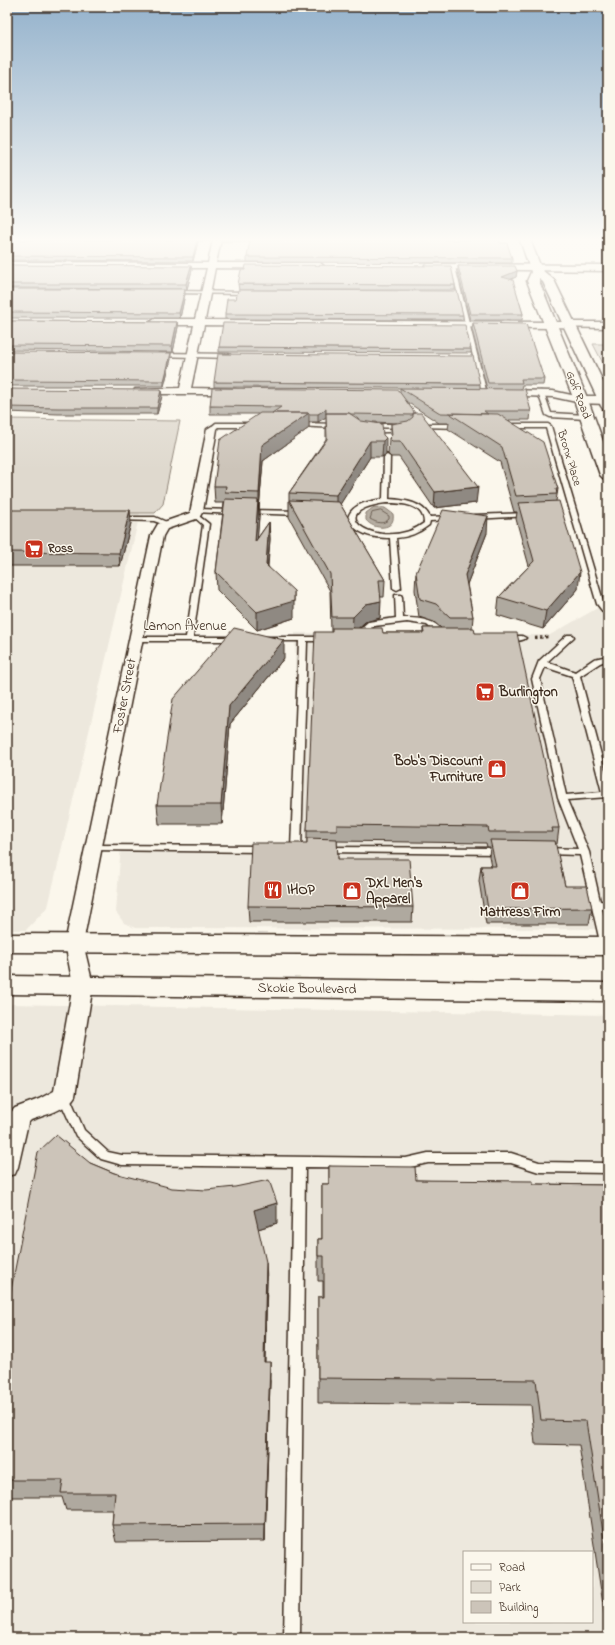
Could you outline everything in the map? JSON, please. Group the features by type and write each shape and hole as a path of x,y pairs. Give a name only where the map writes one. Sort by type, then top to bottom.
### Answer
{"main road":[{"name":"Golf Road","path":"547,317 581,400 608,475"},
{"name":"Golf Road","path":"565,317 607,402"},
{"path":"7,943 607,946"},
{"name":"Skokie Boulevard","path":"7,985 608,992"}],"street":[{"path":"185,391 201,317"},
{"path":"146,322 608,325"},
{"path":"554,394 574,385"},
{"path":"131,391 248,392"},
{"path":"481,393 541,393 554,394 581,400 607,402"},
{"path":"168,524 196,513 212,429"},
{"name":"Foster Street","path":"83,985 74,943 158,531 168,524"},
{"path":"7,1167 19,1118 24,1114 47,1105 64,1096 83,985"}],"lane":[{"path":"466,317 476,357 481,393"},
{"path":"154,355 232,356"},
{"path":"468,357 476,357"},
{"path":"541,393 548,414 586,417"},
{"path":"212,429 216,425 265,425"},
{"path":"288,425 343,426"},
{"path":"365,426 408,426 408,431 404,435 365,436"},
{"path":"416,426 470,426"},
{"name":"Bronx Place","path":"502,426 548,426 601,604 607,611"},
{"path":"386,436 386,501"},
{"path":"386,501 406,503 415,506 426,514 428,519 427,524 414,533 392,536 370,533 362,530 356,526 349,515 368,504 386,501"},
{"path":"196,513 308,513"},
{"path":"189,639 206,524 196,513"},
{"path":"566,514 574,514"},
{"path":"463,518 535,515"},
{"path":"428,519 455,518"},
{"path":"108,519 155,519 168,524"},
{"path":"392,536 397,588"},
{"path":"398,597 400,621"},
{"path":"370,638 352,638 370,625 382,621 400,621 426,622 436,627 446,638"},
{"path":"570,637 542,663 536,679 562,798 584,852 607,946"},
{"path":"258,639 333,638"},
{"path":"499,638 522,638"},
{"name":"Lamon Avenue","path":"136,639 242,639"},
{"path":"303,639 304,850"},
{"path":"576,675 597,661 608,658"},
{"path":"542,663 576,675"},
{"path":"562,798 608,794 576,675"},
{"path":"94,848 506,851"},
{"path":"538,851 584,852"},
{"path":"597,904 608,905"},
{"path":"64,1096 80,1132 105,1156 122,1160 406,1163 428,1158 511,1158 539,1167 608,1168"},
{"path":"292,1638 299,1161"}],"shaded area":[{"path":"7,513 140,513 48,907 26,930 7,930"},
{"path":"608,602 608,929 135,928 124,923 116,912 121,844 295,844 295,633 550,635"},
{"path":"7,1004 608,1015 608,1638 7,1638"}],"green space":[{"path":"593,344 608,344 608,373"},
{"path":"7,419 180,421 163,504 155,513 7,513"}],"water":[{"path":"374,507 385,508 393,514 391,524 388,526 378,527 366,520 366,513"}],"building":[{"path":"7,321 177,322 172,346 7,345"},
{"path":"223,323 465,325 471,349 219,347"},
{"path":"473,323 526,324 544,379 521,379 522,383 488,383"},
{"path":"7,352 171,353 164,381 7,380"},
{"path":"218,354 473,356 480,384 214,382"},
{"path":"212,388 398,390 415,413 413,413 413,415 326,413 326,409 318,414 272,413 281,407 210,406"},
{"path":"400,388 525,389 531,411 484,411 488,414 440,413"},
{"path":"7,389 161,390 157,408 58,408 7,407"},
{"path":"260,413 309,413 262,445 259,493 225,492 226,486 214,486 220,440"},
{"path":"326,413 349,413 361,421 382,424 383,435 386,438 383,441 370,441 336,495 289,493 327,439"},
{"path":"413,413 421,413 478,487 435,492 400,441 392,441 389,438 392,435 391,424 408,421 413,417"},
{"path":"449,413 498,414 543,442 558,489 556,489 557,494 516,496 502,447"},
{"path":"225,499 258,500 255,542 269,522 266,565 294,591 294,601 257,612 216,572"},
{"path":"289,500 339,502 385,580 379,580 381,601 366,604 353,617 332,617 330,574"},
{"path":"559,501 580,572 546,611 499,597 534,561 518,503"},
{"path":"7,510 130,510 119,553 7,552"},
{"path":"443,510 488,516 465,575 473,617 450,617 436,604 420,599 416,573"},
{"path":"234,628 284,640 229,706 221,805 157,805 173,699"},
{"path":"332,628 382,628 383,633 424,633 423,628 474,628 475,633 517,633 559,828 552,828 553,832 489,832 488,827 337,825 337,830 307,830 315,632 332,632"},
{"path":"307,838 337,839 338,859 409,859 413,907 248,906 251,843 307,843"},
{"path":"490,840 555,841 565,886 587,886 592,908 488,909 481,866 496,866"},
{"path":"56,1135 90,1163 114,1173 172,1188 206,1190 235,1187 269,1180 277,1203 254,1210 266,1262 264,1362 270,1362 265,1524 112,1525 115,1493 61,1493 63,1480 7,1480 7,1304 38,1152"},
{"path":"329,1166 415,1167 416,1180 533,1181 533,1184 608,1185 608,1565 586,1421 541,1420 536,1380 318,1378 318,1297 324,1297 324,1256 318,1256 318,1239 322,1239 322,1184 329,1184"}],"place":[{"name":"Ross","path":"34,549"},
{"name":"Burlington","path":"485,692"},
{"name":"Bob's Discount Furniture","path":"497,769"},
{"name":"IHOP","path":"273,890"},
{"name":"DXL Men's Apparel","path":"352,891"},
{"name":"Mattress Firm","path":"520,891"}]}
